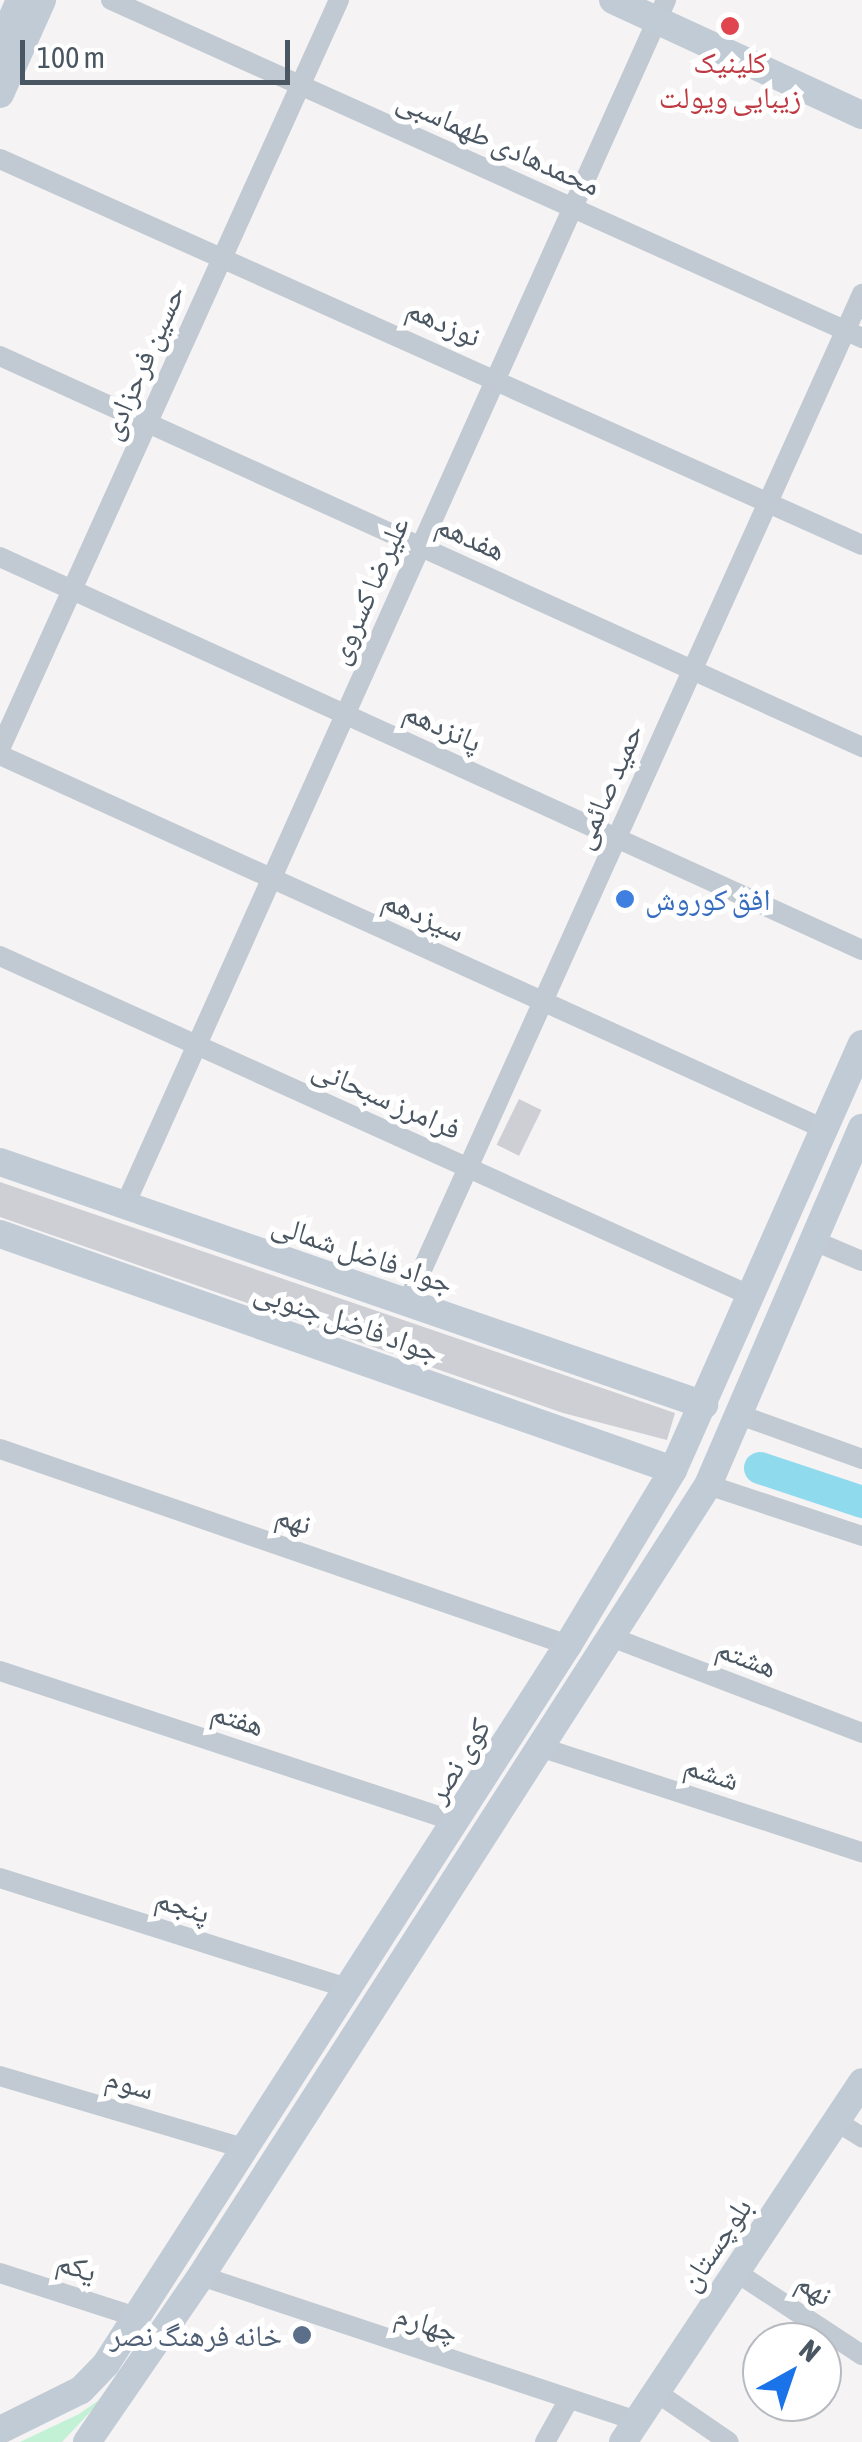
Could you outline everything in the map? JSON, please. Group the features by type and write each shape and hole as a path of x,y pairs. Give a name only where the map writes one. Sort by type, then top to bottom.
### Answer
{"main road":[{"path":"0,94 5,45 20,0"},
{"path":"5,45 42,0"},
{"path":"614,0 661,10 862,115"},
{"name":"کوی نصر","path":"9,2432 80,2390 136,2316 568,1645 673,1470 862,1044"},
{"path":"87,2442 201,2276 543,1748 708,1485 812,1240 858,1146"},
{"name":"جواد فاضل شمالی","path":"0,1162 704,1404"},
{"name":"جواد فاضل جنوبی","path":"0,1234 673,1470"},
{"name":"بلوچستان","path":"630,2432 862,2082"}],"street":[{"name":"محمدهادی طهماسبی","path":"111,0 854,334"},
{"name":"حسین فرحزادی","path":"0,752 339,0"},
{"name":"علیرضا کسروی","path":"125,1205 661,10"},
{"name":"نوزدهم","path":"0,158 862,545"},
{"name":"حمید صائمی","path":"408,1302 768,502 854,334 862,294"},
{"name":"هفدهم","path":"0,356 862,748"},
{"name":"پانزدهم","path":"0,557 862,950"},
{"name":"سیزدهم","path":"0,752 824,1129"},
{"name":"فرامرز سبحانی","path":"0,956 748,1295"},
{"path":"812,1240 862,1261"},
{"path":"740,1415 862,1459"},
{"name":"نهم","path":"0,1450 568,1645"},
{"path":"708,1485 862,1536"},
{"name":"هشتم","path":"611,1637 862,1732"},
{"name":"هفتم","path":"0,1671 457,1822"},
{"name":"ششم","path":"543,1748 862,1852"},
{"name":"پنجم","path":"0,1878 348,1988"},
{"name":"سوم","path":"0,2076 243,2148"},
{"path":"836,2120 862,2137"},
{"name":"نهم","path":"736,2272 862,2355"},
{"name":"یکم","path":"0,2273 136,2316"},
{"name":"چهارم","path":"201,2276 568,2402 630,2432"},
{"path":"656,2392 729,2442"},
{"path":"545,2442 568,2402"}],"green space":[{"path":"105,2396 62,2442 20,2442 79,2414"}],"building":[{"path":"519,1099 541,1110 519,1156 497,1145"},
{"path":"0,1182 675,1413 667,1440 563,1413 0,1217"}],"waterway":[{"path":"760,1468 862,1502"}],"place":[{"name":"کلینیک زیبایی ویولت","path":"730,26"},
{"name":"افق کوروش","path":"625,899"},
{"name":"خانه فرهنگ نصر","path":"302,2335"}]}
